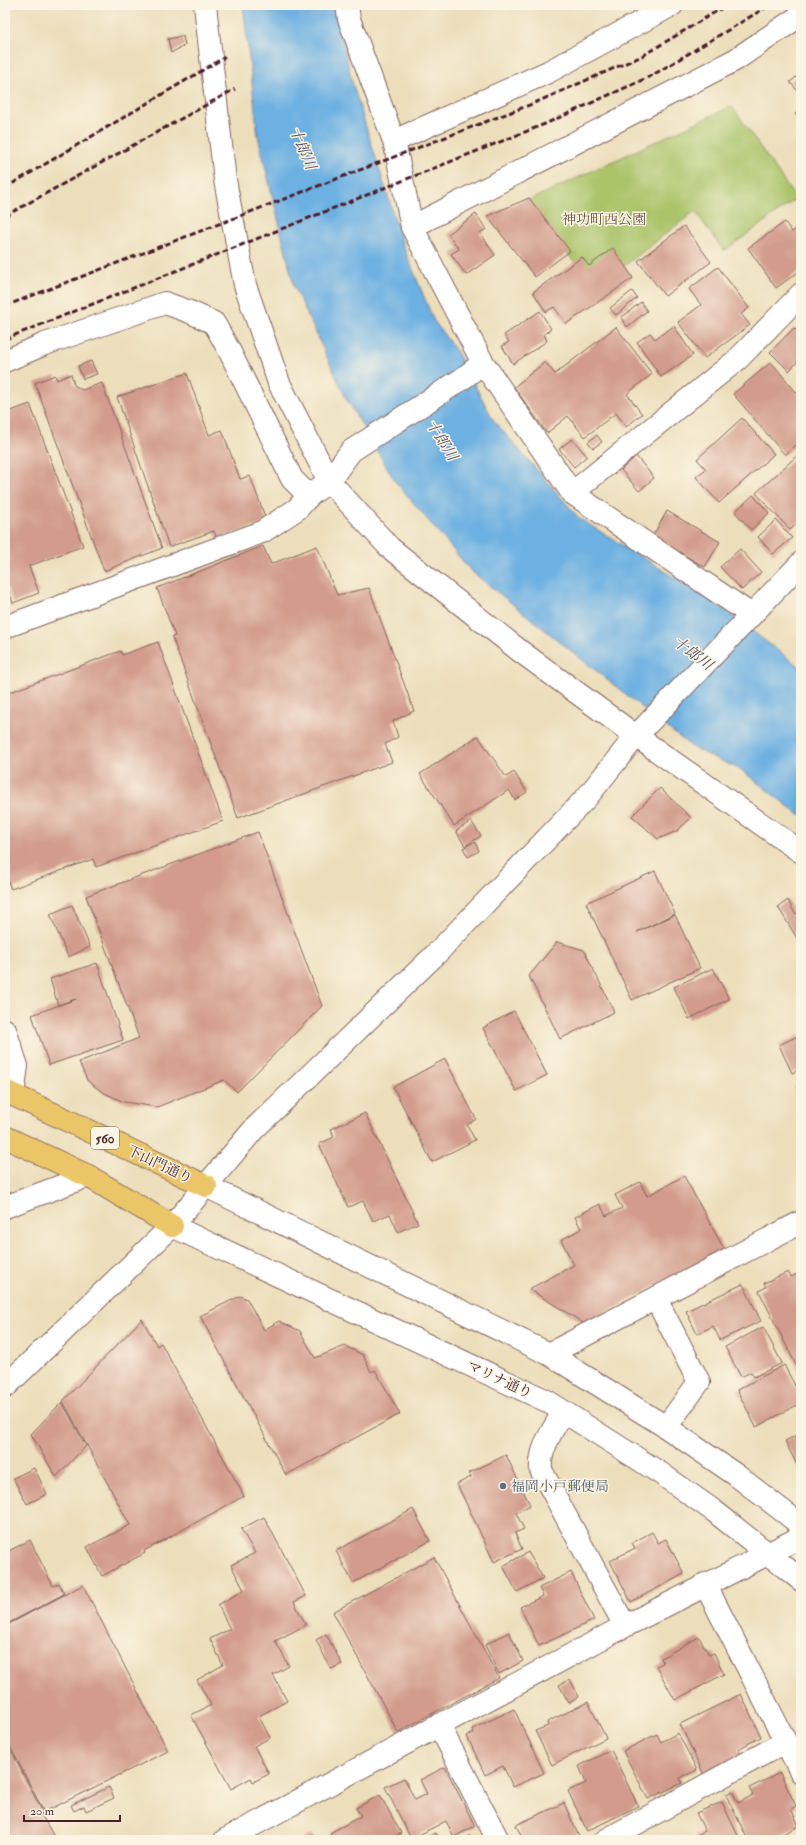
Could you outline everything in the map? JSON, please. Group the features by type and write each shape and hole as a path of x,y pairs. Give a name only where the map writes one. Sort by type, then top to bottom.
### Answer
{"main road":[{"name":"下山門通り","path":"9,1093 206,1186"},
{"path":"5,1137 88,1176 172,1226"}],"street":[{"path":"205,5 225,180 245,285 279,383 328,481 390,548 520,651 636,736 801,852"},
{"path":"348,5 349,19 394,141 412,227 483,363 572,493 750,614"},
{"path":"394,141 548,72 672,5"},
{"path":"412,227 735,60 801,15"},
{"path":"572,493 738,359 801,294"},
{"path":"5,361 45,344 165,303 190,312 214,324 230,350 292,479 309,496"},
{"path":"5,626 262,532 297,509 309,496 328,481 351,451 462,379 483,363"},
{"path":"5,1387 172,1226 254,1129 436,954 576,808 636,736 750,614 801,562"},
{"path":"5,1030 17,1066 9,1093"},
{"path":"5,1207 88,1176"},
{"path":"206,1186 548,1354 666,1427 736,1475 801,1525"},
{"path":"548,1354 801,1222"},
{"name":"マリナ通り","path":"172,1226 547,1401 660,1473 714,1511 801,1580"},
{"path":"656,1299 699,1382 666,1427"},
{"path":"563,1412 540,1459 541,1470 625,1626"},
{"path":"225,1840 625,1626 705,1584 801,1537"},
{"path":"705,1584 801,1772"},
{"path":"439,1725 498,1840"},
{"path":"606,1840 785,1742"}],"green space":[{"name":"神功町西公園","path":"732,106 796,199 724,251 695,211 596,288 525,202"}],"water":[{"name":"十郎川","path":"243,5 335,5 352,82 404,248 434,321 457,352 494,421 580,519 710,599 801,668 801,816 741,770 693,748 471,571 395,481 346,398 294,286 258,136"}],"building":[{"path":"183,36 185,45 171,53 168,39"},
{"path":"801,73 801,95 790,82"},
{"path":"801,110 801,122 795,114"},
{"path":"529,198 570,251 535,277 487,216"},
{"path":"476,214 486,229 480,233 495,255 466,275 451,254 459,249 448,234"},
{"path":"785,222 792,232 801,225 801,270 776,288 748,248"},
{"path":"684,226 711,262 665,296 638,261"},
{"path":"613,248 633,278 566,324 554,307 546,312 533,292 582,257 589,266"},
{"path":"718,267 749,308 741,314 750,325 705,358 678,322 701,305 689,289"},
{"path":"632,291 637,298 616,315 610,308"},
{"path":"641,302 647,311 627,327 621,318"},
{"path":"540,311 551,329 544,334 547,341 513,364 502,346 509,342 504,335"},
{"path":"674,326 693,355 661,377 637,342 650,333 655,339"},
{"path":"616,327 652,374 627,394 642,414 626,427 616,413 585,437 568,416 547,433 514,387 545,362 555,374"},
{"path":"794,328 801,335 801,358 789,371 770,352"},
{"path":"91,361 97,374 83,379 78,366"},
{"path":"771,362 801,398 801,441 785,455 733,394"},
{"path":"187,373 209,435 222,430 240,479 250,476 267,522 217,539 214,531 169,547 117,397"},
{"path":"71,374 74,385 82,390 102,383 162,548 104,571 35,383 55,375 57,380"},
{"path":"30,404 83,546 29,566 39,593 13,603 5,580 5,413"},
{"path":"742,418 774,454 719,503 696,477 706,469 697,459"},
{"path":"597,435 602,442 593,448 588,442"},
{"path":"572,439 587,456 574,467 559,449"},
{"path":"801,452 801,520 790,530 756,493"},
{"path":"636,456 654,478 639,491 621,470"},
{"path":"753,495 769,513 751,530 735,512"},
{"path":"667,511 720,542 705,567 652,537"},
{"path":"776,520 792,538 773,554 758,537"},
{"path":"263,546 271,564 317,546 337,595 369,588 414,711 393,721 398,737 385,744 392,762 238,818 172,637 175,636 157,588"},
{"path":"740,549 761,572 742,590 720,567"},
{"path":"158,642 223,821 96,867 93,859 11,889 5,874 5,694 120,651 122,655"},
{"path":"478,736 506,777 514,772 527,792 515,800 509,790 454,826 420,774"},
{"path":"660,788 691,818 677,831 658,839 632,816"},
{"path":"471,821 481,836 465,846 456,831"},
{"path":"258,832 322,1006 237,1092 224,1080 157,1107 124,1102 102,1092 87,1080 79,1062 139,1038 86,896"},
{"path":"475,842 479,851 468,857 463,848"},
{"path":"655,871 675,914 637,932 675,915 700,968 632,1000 586,903"},
{"path":"788,900 795,914 801,911 801,945 778,907"},
{"path":"72,905 90,947 68,957 50,914"},
{"path":"557,942 584,950 614,1012 560,1039 529,976"},
{"path":"97,963 123,1040 49,1065 32,1015 76,999 58,1005 50,979"},
{"path":"713,968 729,999 689,1019 674,987"},
{"path":"514,1011 547,1075 516,1091 483,1028"},
{"path":"800,1035 801,1069 792,1073 779,1045"},
{"path":"445,1059 476,1119 467,1125 475,1140 432,1162 393,1087"},
{"path":"801,1084 801,1096 797,1086"},
{"path":"365,1113 418,1223 398,1232 390,1214 373,1221 363,1201 348,1207 319,1144 334,1137 331,1129"},
{"path":"684,1176 724,1249 585,1324 529,1289 574,1265 561,1240 581,1229 575,1217 600,1204 606,1216 622,1208 615,1195 640,1182 647,1196"},
{"path":"788,1272 791,1277 801,1272 801,1375 759,1291 766,1287 764,1283"},
{"path":"743,1284 761,1321 720,1340 713,1326 697,1334 686,1311"},
{"path":"240,1296 247,1299 264,1330 279,1321 300,1331 315,1358 345,1346 363,1355 371,1372 375,1370 400,1414 286,1475 200,1316"},
{"path":"142,1319 157,1346 161,1343 244,1496 102,1576 87,1547 130,1525 63,1401"},
{"path":"763,1327 782,1363 754,1377 751,1372 741,1377 725,1347"},
{"path":"784,1365 801,1397 801,1403 756,1427 737,1390"},
{"path":"62,1402 86,1446 56,1477 31,1434"},
{"path":"801,1433 801,1465 798,1467 785,1441"},
{"path":"506,1455 530,1505 516,1513 524,1529 515,1533 522,1549 494,1562 457,1484 471,1477 469,1473"},
{"path":"34,1468 47,1494 27,1504 13,1478"},
{"path":"413,1509 430,1541 353,1583 336,1551"},
{"path":"264,1517 306,1596 294,1602 306,1625 275,1641 289,1666 273,1675 287,1701 259,1716 270,1738 254,1746 269,1774 253,1782 251,1778 231,1789 191,1715 211,1705 197,1680 223,1665 210,1639 230,1629 218,1605 244,1590 231,1565 255,1553 241,1529"},
{"path":"652,1532 658,1543 666,1539 684,1574 631,1602 610,1561 635,1548 632,1543"},
{"path":"30,1540 53,1586 59,1583 64,1594 5,1625 5,1553"},
{"path":"528,1552 543,1578 517,1592 503,1566"},
{"path":"434,1557 499,1678 398,1732 333,1612"},
{"path":"571,1572 594,1620 539,1646 520,1607 543,1596 539,1588"},
{"path":"83,1585 168,1751 44,1812 5,1736 5,1626"},
{"path":"509,1632 523,1661 499,1674 485,1645"},
{"path":"326,1634 342,1664 331,1669 316,1640"},
{"path":"699,1637 709,1655 714,1653 724,1674 675,1700 656,1666 663,1663 661,1658"},
{"path":"570,1679 579,1697 569,1703 559,1685"},
{"path":"741,1694 761,1737 738,1749 742,1757 704,1775 680,1724"},
{"path":"588,1702 606,1738 552,1765 535,1731 548,1726 547,1722"},
{"path":"514,1709 544,1773 513,1787 503,1766 485,1775 467,1736 474,1733 472,1729"},
{"path":"678,1733 697,1770 680,1778 682,1783 648,1799 623,1751 657,1734 661,1742"},
{"path":"5,1739 43,1813 41,1814 53,1835 44,1840 5,1840"},
{"path":"611,1750 638,1806 587,1831 568,1791 586,1783 579,1766"},
{"path":"445,1767 475,1826 454,1837 446,1821 411,1839 385,1787 404,1778 415,1800 427,1794 420,1780"},
{"path":"780,1773 796,1806 791,1809 799,1826 771,1840 748,1840 726,1795 732,1791 738,1803 753,1795 749,1788"},
{"path":"109,1787 114,1798 86,1811 84,1806 74,1811 71,1805"},
{"path":"380,1795 401,1833 389,1840 333,1840 330,1833 361,1816 356,1808"},
{"path":"722,1802 740,1840 697,1840 695,1836 705,1831 696,1813"},
{"path":"564,1803 580,1839 523,1840 516,1825"},
{"path":"436,1833 440,1840 422,1840"},
{"path":"312,1834 315,1840 301,1840"},
{"path":"471,1835 473,1840 462,1840"},
{"path":"449,1836 451,1840 440,1840"}],"railway":[{"path":"5,306 532,104 642,56 727,5"},
{"path":"5,339 545,124 651,76 770,5"},
{"path":"5,188 225,57"},
{"path":"5,216 235,89"}],"place":[{"name":"福岡小戸郵便局","path":"503,1486"}]}
